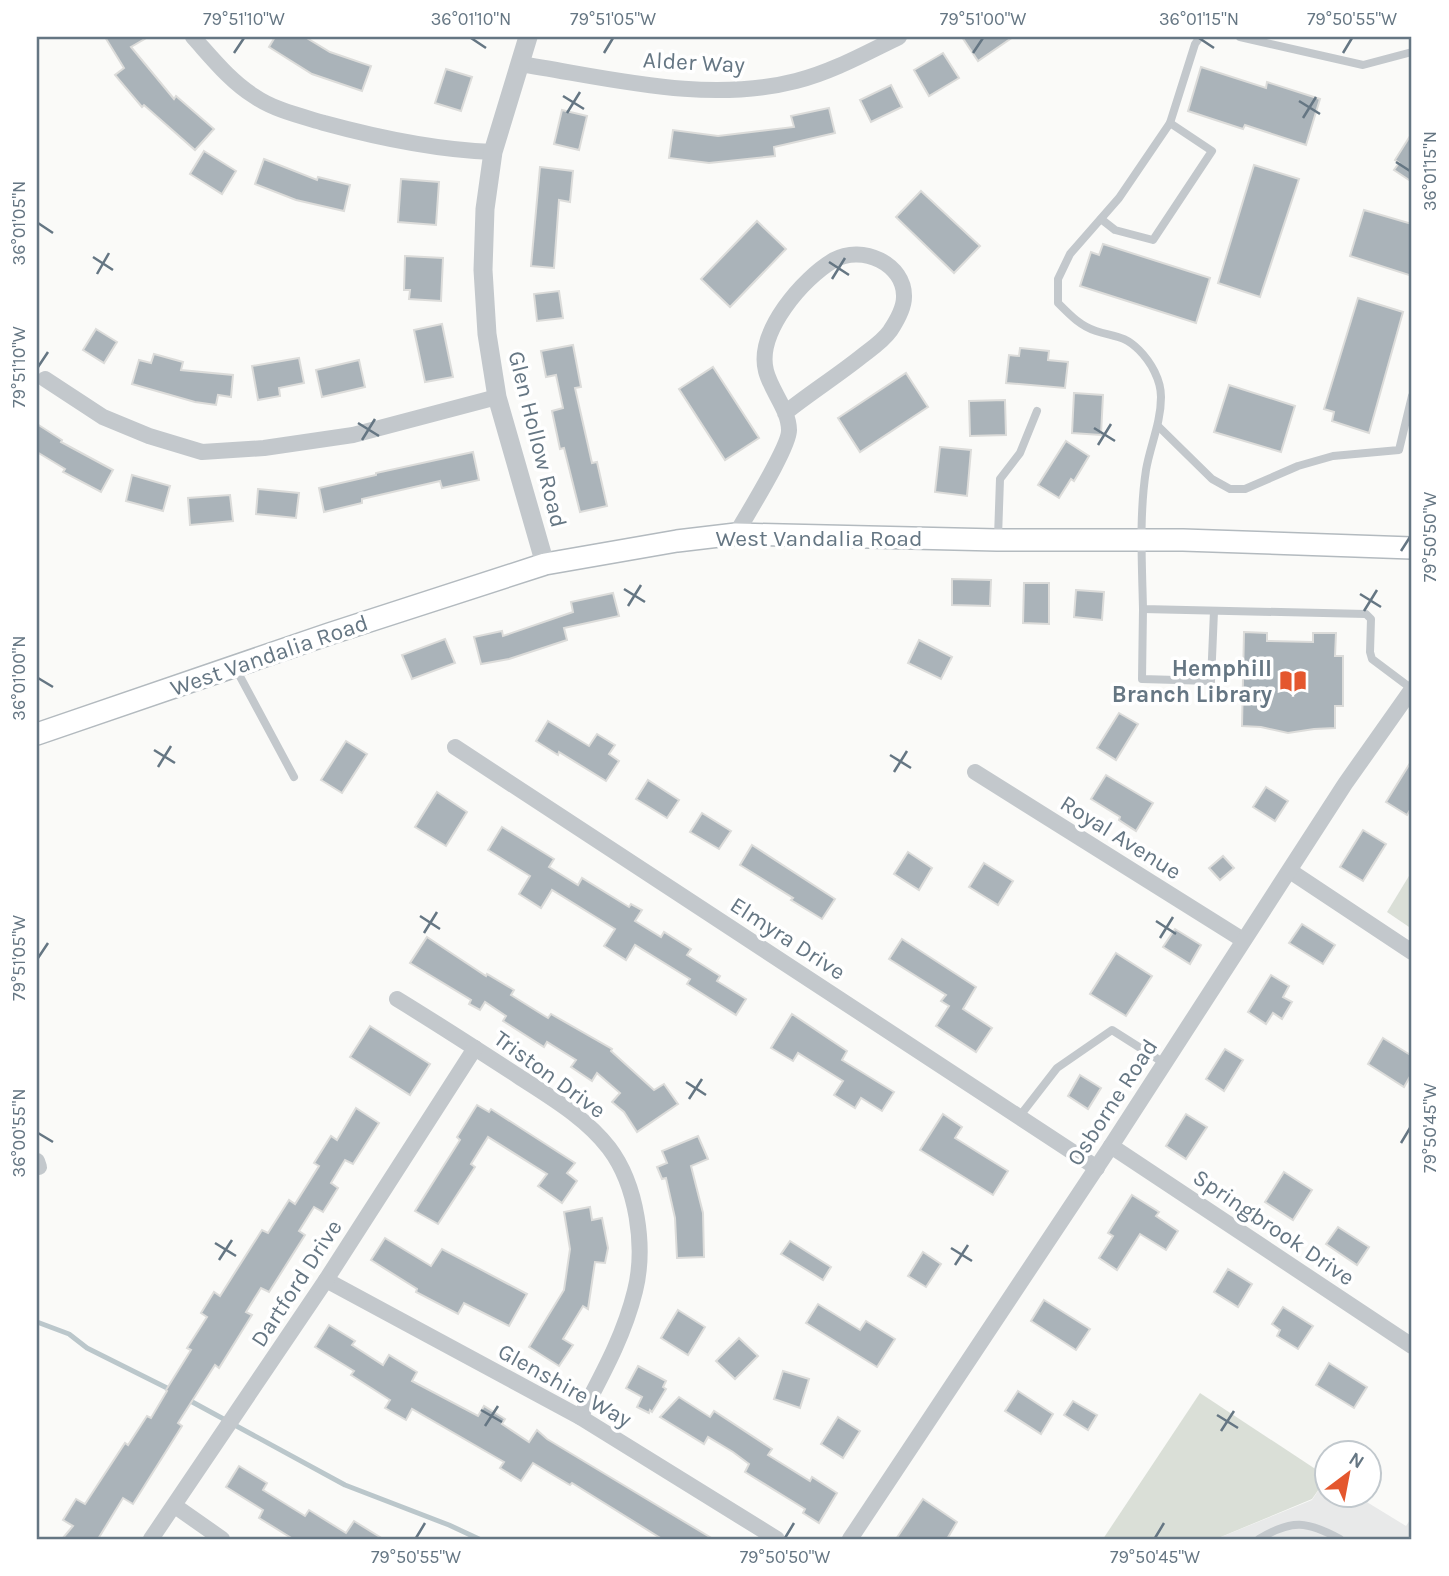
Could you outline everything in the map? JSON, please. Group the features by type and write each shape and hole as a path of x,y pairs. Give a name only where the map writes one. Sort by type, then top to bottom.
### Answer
{"main road":[{"name":"West Vandalia Road","path":"41,732 545,564 641,546 736,534 998,540 1141,540 1412,548"}],"street":[{"path":"192,37 225,72 255,97 295,115 356,131 454,151 493,152"},
{"name":"Glen Hollow Road","path":"528,37 493,152 485,209 483,270 487,334 497,397 545,564"},
{"name":"Alder Way","path":"520,64 671,88 740,90 796,81 842,65 899,37"},
{"path":"736,534 790,432 785,413 765,369 766,346 789,301 822,267 842,255 862,253 884,262 902,282 905,299 888,334 841,373 785,413"},
{"path":"45,379 103,417 149,436 202,452 264,448 353,435 497,397"},
{"name":"Osborne Road","path":"850,1539 1097,1168 1345,784 1412,689"},
{"name":"Elmyra Drive","path":"454,747 1097,1168"},
{"name":"Royal Avenue","path":"975,772 1242,940"},
{"path":"1290,871 1412,953"},
{"name":"Triston Drive","path":"397,999 583,1121 610,1150 626,1178 635,1206 639,1245 636,1288 620,1340 580,1417"},
{"name":"Dartford Drive","path":"151,1539 326,1280 475,1048"},
{"name":"Springbrook Drive","path":"1111,1146 1412,1346"},
{"name":"Glenshire Way","path":"326,1280 580,1417 777,1539"},
{"path":"175,1506 222,1539"}],"lane":[{"path":"1200,37 1195,44 1170,123 1119,198 1070,254 1058,279 1058,303 1075,321 1094,331 1123,337 1140,351 1155,370 1161,395 1158,426 1146,471 1141,540 1142,679 1211,681 1214,611"},
{"path":"1240,37 1363,65 1412,52"},
{"path":"1101,219 1115,230 1153,240 1212,151 1170,123"},
{"path":"1158,426 1212,480 1230,489 1245,489 1298,466 1333,456 1399,450 1412,396"},
{"path":"998,540 1000,479 1020,453 1037,411"},
{"path":"1143,609 1366,614 1371,619 1372,659 1412,689"},
{"path":"234,666 294,777"},
{"path":"1019,1117 1057,1068 1112,1030 1164,1063"},
{"path":"1259,1539 1284,1525 1300,1524 1319,1528 1340,1539"}],"shaded area":[{"path":"1412,871 1412,929 1387,912"},
{"path":"1200,1393 1312,1467 1312,1499 1216,1539 1103,1539"},
{"path":"1312,1500 1312,1510 1380,1510 1406,1526 1412,1517 1412,1539 1216,1539"}],"building":[{"path":"105,37 148,37 131,47 174,99 176,96 214,129 195,150 144,105 142,107 115,75 124,68"},
{"path":"275,37 305,37 330,52 371,66 362,91 312,74 269,47"},
{"path":"962,37 1013,37 978,61"},
{"path":"943,53 959,78 929,96 914,70"},
{"path":"1201,67 1266,88 1267,82 1320,99 1306,145 1245,125 1243,129 1188,111"},
{"path":"446,69 472,77 461,111 435,103"},
{"path":"891,85 902,107 871,122 860,100"},
{"path":"829,108 835,133 774,147 775,156 709,163 669,158 673,130 718,136 794,127 791,116"},
{"path":"562,110 587,116 579,150 554,144"},
{"path":"1412,133 1412,182 1394,170 1399,163 1395,160"},
{"path":"204,151 236,171 222,194 190,174"},
{"path":"264,159 317,180 318,177 350,185 344,211 296,200 255,184"},
{"path":"1254,165 1299,179 1260,297 1218,283"},
{"path":"540,167 573,171 570,202 559,200 554,268 531,266"},
{"path":"401,179 439,182 436,225 398,222"},
{"path":"921,191 980,246 954,273 896,217"},
{"path":"1364,210 1412,224 1412,276 1350,256"},
{"path":"757,221 786,249 730,307 701,279"},
{"path":"1103,244 1210,278 1196,323 1080,286 1091,252 1099,255"},
{"path":"405,256 443,258 441,301 409,299 410,290 404,290"},
{"path":"559,291 563,318 537,321 534,294"},
{"path":"1358,298 1403,312 1369,433 1332,421 1334,412 1324,409"},
{"path":"442,324 453,377 425,382 414,330"},
{"path":"96,329 117,342 104,363 83,350"},
{"path":"573,345 581,387 575,388 592,463 597,462 607,506 580,512 564,448 560,449 552,411 563,408 556,375 546,377 541,351"},
{"path":"1020,348 1049,351 1048,360 1068,362 1065,388 1006,383 1009,355 1019,356"},
{"path":"154,354 183,362 181,370 233,375 231,397 218,395 216,405 195,402 132,384 139,360 151,363"},
{"path":"299,358 304,383 279,388 280,396 258,400 252,366"},
{"path":"359,360 365,387 322,397 316,370"},
{"path":"713,367 759,438 725,460 679,389"},
{"path":"906,373 928,407 860,452 838,418"},
{"path":"1229,385 1295,406 1281,452 1214,432"},
{"path":"1074,393 1103,395 1101,435 1072,433"},
{"path":"1005,400 1006,435 970,436 969,401"},
{"path":"37,424 62,440 61,442 113,470 101,492 63,472 65,469 37,452"},
{"path":"1066,441 1089,456 1074,481 1071,479 1059,498 1038,485"},
{"path":"940,447 971,450 967,496 935,492"},
{"path":"473,452 479,480 442,488 440,481 362,499 362,503 324,512 319,488"},
{"path":"132,475 170,486 163,511 126,501"},
{"path":"258,489 299,493 296,518 256,514"},
{"path":"230,495 233,521 190,525 188,498"},
{"path":"952,579 991,580 990,606 952,605"},
{"path":"1024,583 1049,583 1049,624 1023,623"},
{"path":"1076,590 1104,592 1102,620 1074,617"},
{"path":"613,593 619,616 564,628 567,640 509,659 481,664 474,637 502,631 503,636 573,612 571,602"},
{"name":"Hemphill Branch Library","path":"1244,632 1267,633 1267,641 1313,642 1313,633 1336,633 1335,656 1343,656 1343,706 1335,706 1335,728 1288,733 1242,726"},
{"path":"445,639 455,663 412,679 402,655"},
{"path":"919,640 952,657 941,679 908,663"},
{"path":"1119,713 1138,724 1116,760 1097,748"},
{"path":"548,721 589,746 597,734 615,745 609,754 619,761 606,781 536,741"},
{"path":"346,741 367,754 342,793 321,780"},
{"path":"1412,760 1412,807 1407,815 1386,802"},
{"path":"1106,775 1153,803 1136,831 1119,820 1120,817 1091,799"},
{"path":"648,780 679,800 667,818 636,799"},
{"path":"1266,787 1288,801 1275,821 1253,807"},
{"path":"437,792 467,812 446,846 415,827"},
{"path":"702,813 731,831 719,849 690,832"},
{"path":"502,827 554,859 549,867 578,885 582,878 629,907 631,904 642,910 635,921 661,937 664,932 691,949 687,955 720,976 717,981 746,999 736,1015 687,984 690,979 635,945 626,960 604,946 615,929 552,890 541,908 519,894 530,876 488,850"},
{"path":"1363,830 1386,844 1363,881 1340,867"},
{"path":"752,845 835,899 822,919 740,865"},
{"path":"908,852 932,868 919,890 894,874"},
{"path":"1223,856 1234,868 1220,880 1209,868"},
{"path":"984,863 1013,881 998,905 969,887"},
{"path":"1302,924 1335,945 1323,964 1289,943"},
{"path":"1175,929 1201,945 1190,964 1163,947"},
{"path":"427,937 486,976 487,974 514,990 511,995 548,1018 551,1014 612,1049 611,1051 654,1090 664,1084 678,1104 637,1132 624,1112 612,1102 620,1093 597,1073 592,1081 571,1067 576,1060 547,1042 544,1047 503,1021 506,1016 485,1002 480,1010 469,1004 471,1000 410,963"},
{"path":"902,939 976,987 963,1009 992,1028 976,1052 936,1026 949,1006 941,1001 946,995 889,959"},
{"path":"1116,953 1152,976 1126,1016 1090,994"},
{"path":"1271,975 1289,986 1283,997 1292,1002 1282,1019 1273,1013 1266,1024 1248,1012"},
{"path":"792,1014 847,1051 842,1060 894,1092 882,1111 861,1098 855,1108 834,1095 843,1081 798,1053 793,1061 771,1048"},
{"path":"370,1026 430,1064 410,1095 350,1057"},
{"path":"1383,1038 1412,1056 1412,1073 1404,1087 1368,1064"},
{"path":"1225,1049 1243,1060 1224,1091 1206,1079"},
{"path":"1080,1075 1101,1088 1088,1109 1068,1096"},
{"path":"477,1105 489,1112 491,1109 575,1163 567,1173 577,1181 562,1203 538,1186 547,1174 488,1137 471,1164 475,1167 438,1224 415,1211 460,1140 457,1137"},
{"path":"356,1108 379,1123 353,1164 345,1160 331,1183 338,1188 323,1212 314,1207 299,1231 305,1235 269,1292 261,1288 246,1312 252,1315 219,1368 215,1365 178,1423 182,1426 133,1504 123,1498 98,1539 62,1539 73,1526 63,1520 76,1499 85,1504 125,1443 128,1445 147,1416 151,1418 191,1350 187,1348 207,1317 201,1313 214,1292 220,1296 262,1230 268,1233 289,1200 295,1204 319,1166 314,1163 331,1136 337,1140"},
{"path":"943,1114 962,1127 955,1138 1008,1171 993,1195 920,1150"},
{"path":"1186,1114 1207,1127 1186,1159 1166,1146"},
{"path":"698,1136 708,1159 691,1166 703,1213 704,1257 677,1258 675,1218 666,1178 662,1179 657,1167 667,1163 662,1151"},
{"path":"1284,1172 1312,1190 1293,1220 1265,1202"},
{"path":"1132,1195 1159,1212 1156,1216 1178,1231 1166,1250 1140,1234 1117,1270 1099,1258 1113,1236 1108,1233"},
{"path":"590,1207 592,1220 602,1218 608,1248 605,1263 595,1262 588,1309 583,1306 563,1339 573,1345 559,1366 529,1347 564,1290 570,1249 564,1212"},
{"path":"1338,1227 1369,1247 1357,1265 1326,1244"},
{"path":"385,1238 431,1266 442,1249 527,1294 509,1326 464,1303 458,1314 416,1292 417,1289 371,1260"},
{"path":"790,1241 831,1267 823,1280 781,1254"},
{"path":"923,1252 941,1264 926,1287 908,1276"},
{"path":"1228,1269 1252,1284 1238,1307 1214,1292"},
{"path":"1044,1300 1090,1329 1076,1350 1031,1321"},
{"path":"818,1304 860,1330 866,1321 895,1339 877,1367 806,1323"},
{"path":"1283,1307 1313,1326 1298,1349 1277,1336 1280,1330 1272,1324"},
{"path":"678,1310 705,1327 688,1355 661,1338"},
{"path":"329,1325 355,1341 352,1345 383,1365 389,1355 417,1372 412,1381 478,1416 484,1406 505,1419 502,1424 529,1442 537,1430 547,1439 713,1539 662,1539 572,1483 570,1485 533,1463 521,1481 500,1468 504,1462 412,1409 406,1420 385,1408 390,1400 351,1375 354,1371 315,1347"},
{"path":"739,1338 758,1356 735,1379 716,1361"},
{"path":"1329,1363 1367,1387 1354,1408 1316,1385"},
{"path":"638,1366 666,1381 663,1387 666,1389 649,1413 637,1407 642,1397 626,1388"},
{"path":"783,1371 809,1379 800,1408 774,1399"},
{"path":"1018,1391 1053,1414 1041,1434 1005,1411"},
{"path":"679,1397 710,1417 714,1411 772,1449 768,1455 810,1481 812,1477 837,1493 819,1523 803,1513 805,1509 745,1472 749,1464 733,1452 708,1437 704,1444 660,1417"},
{"path":"1073,1401 1097,1415 1088,1430 1064,1415"},
{"path":"838,1417 860,1431 843,1458 821,1444"},
{"path":"239,1466 267,1483 263,1490 305,1516 309,1510 346,1533 354,1521 383,1539 293,1539 259,1518 263,1510 226,1487"},
{"path":"923,1499 957,1522 947,1539 896,1539"}],"waterway":[{"path":"37,1322 69,1334 87,1348 171,1390"},
{"path":"185,1398 345,1485 479,1539"}],"place":[{"name":"Hemphill Branch Library","path":"1293,681"}]}
